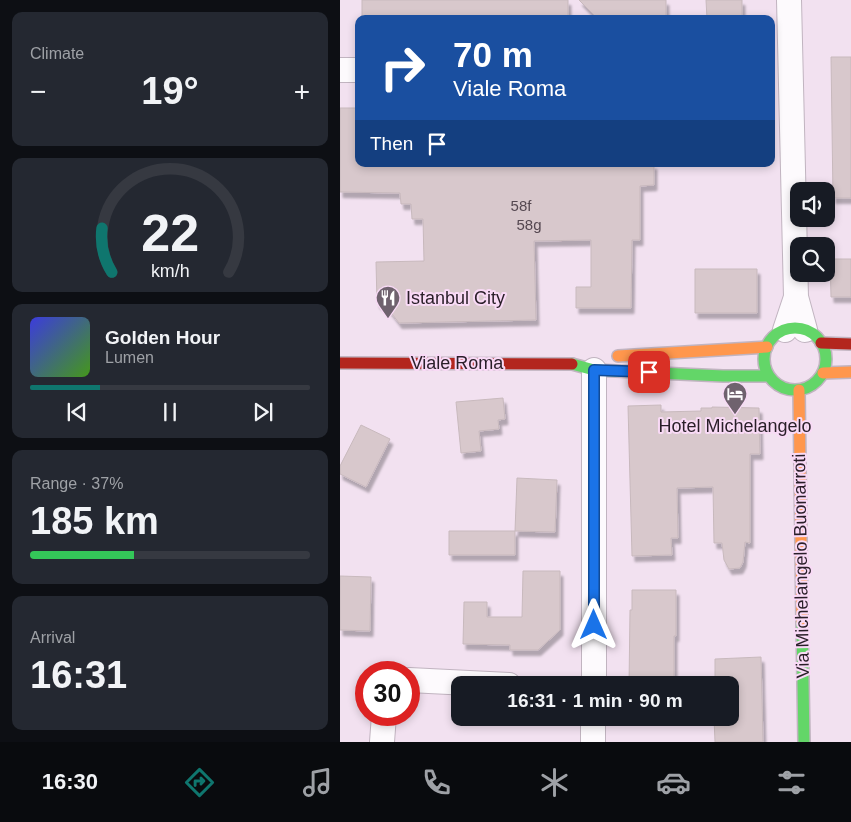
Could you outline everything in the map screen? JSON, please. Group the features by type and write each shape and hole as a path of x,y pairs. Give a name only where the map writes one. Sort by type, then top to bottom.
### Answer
{"main road":[{"path":"803,334 825,352 826,362 823,372 817,381 809,387 790,390 774,382 769,376 764,362 767,347 777,334 803,334 851,344"},
{"name":"Viale Roma","path":"340,363 591,362 767,347"},
{"name":"Viale Roma","path":"591,362 723,376 769,376"},
{"path":"823,372 851,372"},
{"name":"Via Michelangelo Buonarroti","path":"799,390 804,742"}],"street":[{"path":"789,0 781,65 796,298 803,334"},
{"path":"340,70 355,70"},
{"path":"591,362 594,676"},
{"path":"420,681 451,682"},
{"path":"382,742 383,726"},
{"path":"593,726 593,742"}],"building":[{"path":"362,0 568,0 568,15 362,15"},
{"path":"579,0 666,0 666,15 594,15"},
{"path":"706,0 742,0 742,15 707,15"},
{"path":"831,57 851,57 851,198 835,198 835,182 833,182"},
{"path":"340,108 355,108 355,167 654,167 654,185 640,186 640,240 632,240 631,308 576,308 576,287 591,287 591,240 534,241 536,320 399,323 389,310 377,303 376,262 424,261 423,219 412,219 411,204 401,204 400,193 340,192"},
{"path":"835,259 851,259 851,297 831,297 831,282 835,282"},
{"path":"695,269 757,269 757,313 695,313"},
{"path":"503,398 505,419 498,420 499,429 479,431 481,451 461,453 456,402"},
{"path":"661,405 661,412 701,411 701,408 712,407 759,408 760,454 750,454 750,543 745,542 743,562 740,568 729,569 724,560 722,543 714,543 713,487 677,488 678,538 671,538 672,555 632,556 628,406"},
{"path":"361,425 390,439 366,487 340,474 340,466"},
{"path":"517,478 557,480 555,532 515,531"},
{"path":"449,531 515,531 515,555 449,555"},
{"path":"523,571 560,571 560,630 538,650 510,650 510,645 463,644 464,602 487,602 487,617 522,617"},
{"path":"340,576 371,577 370,631 340,630"},
{"path":"632,590 676,590 674,676 629,676 630,610 632,610"},
{"path":"761,657 763,742 715,742 714,726 739,726 739,676 715,676 715,659"}],"traffic: fast":[{"path":"795,328 807,331 817,337 823,347 826,359 823,371 817,381 807,387 795,390 783,387 773,381 767,371 764,359 767,347 773,337 783,331 795,328"},
{"path":"572,364 594,370 723,376 769,376"},
{"path":"802,622 804,742"}],"traffic: slow":[{"path":"618,356 767,347"},
{"path":"823,373 851,372"},
{"path":"799,390 802,622"}],"traffic: jam":[{"path":"821,343 851,344"},
{"path":"340,363 572,364"}],"place":[{"name":"Istanbul City","path":"388,319"},
{"name":"Hotel Michelangelo","path":"735,415"}],"route":[{"path":"594,625 594,370 649,372"}]}
